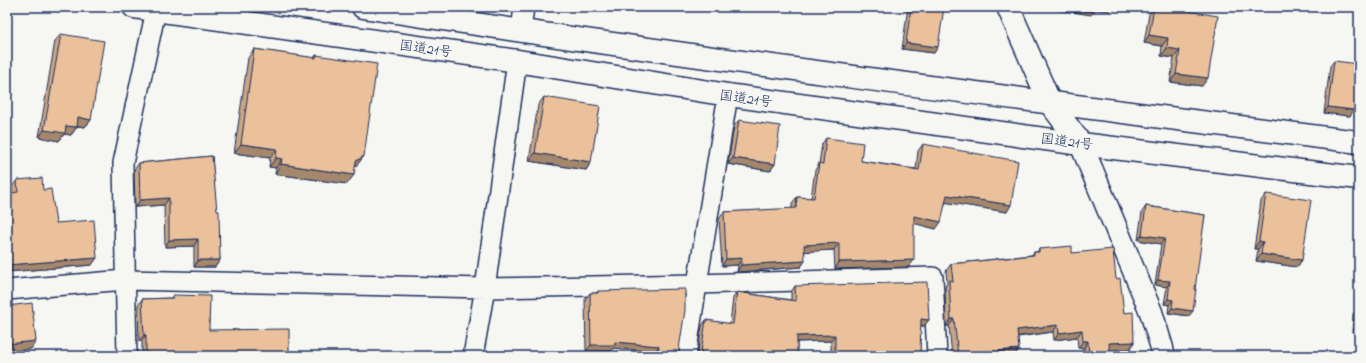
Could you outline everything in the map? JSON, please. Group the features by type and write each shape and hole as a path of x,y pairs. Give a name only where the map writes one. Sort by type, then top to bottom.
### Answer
{"main road":[{"name":"国道21号","path":"134,7 517,61 728,95 1081,144 1359,178"},
{"path":"363,7 521,31 1050,103 1359,142"},
{"path":"1008,7 1050,103 1081,144 1151,312 1163,356"}],"street":[{"path":"521,31 524,7"},
{"path":"127,356 123,163 156,10"},
{"path":"473,356 485,288 517,61"},
{"path":"686,356 728,95"},
{"path":"7,290 125,280 485,288 697,284 934,276 937,356"}],"building":[{"path":"911,7 944,7 938,47 906,43"},
{"path":"1075,7 1095,7 1095,10"},
{"path":"1154,7 1163,7 1218,16 1208,78 1176,74 1180,50 1167,48 1168,38 1149,35"},
{"path":"61,34 104,41 91,120 78,117 77,127 66,126 65,133 44,130"},
{"path":"254,49 316,58 316,55 377,64 364,156 356,161 354,175 281,164 282,159 276,158 277,149 241,144"},
{"path":"1334,61 1359,64 1354,110 1328,107"},
{"path":"544,97 600,106 591,162 535,153"},
{"path":"739,120 780,126 775,164 733,158"},
{"path":"826,138 863,143 861,161 919,170 923,144 1018,161 1011,205 947,195 941,222 914,216 914,260 839,262 839,243 804,245 805,261 741,265 742,258 726,259 724,212 796,208 797,197 814,198 819,163 823,164"},
{"path":"212,156 217,211 219,211 220,260 198,260 198,239 169,240 169,198 140,200 139,163"},
{"path":"42,178 43,190 51,189 56,223 94,220 97,258 7,265 7,194 18,192 17,180"},
{"path":"1266,194 1311,200 1302,260 1261,254 1263,242 1259,241"},
{"path":"1146,206 1205,215 1193,311 1172,308 1173,300 1168,299 1170,281 1158,280 1165,238 1142,235"},
{"path":"1072,246 1072,253 1113,249 1116,279 1120,278 1124,313 1133,312 1134,342 1109,343 1110,356 1089,356 1088,341 1083,341 1082,330 1059,333 1058,325 1017,330 1019,349 958,355 954,319 951,319 949,280 953,281 951,264 1034,255 1034,252 1039,252 1039,249"},
{"path":"927,282 929,320 921,319 920,356 835,356 835,335 797,336 797,356 699,356 706,320 733,324 737,292 796,301 795,286"},
{"path":"685,289 685,310 679,349 681,356 658,356 659,346 615,342 615,345 591,345 590,293 598,293 598,291"},
{"path":"173,295 210,296 209,330 289,329 289,356 146,356 146,335 144,335 142,299 173,298"},
{"path":"32,303 36,341 7,344 7,306"},
{"path":"1359,307 1359,324 1357,323"}]}
